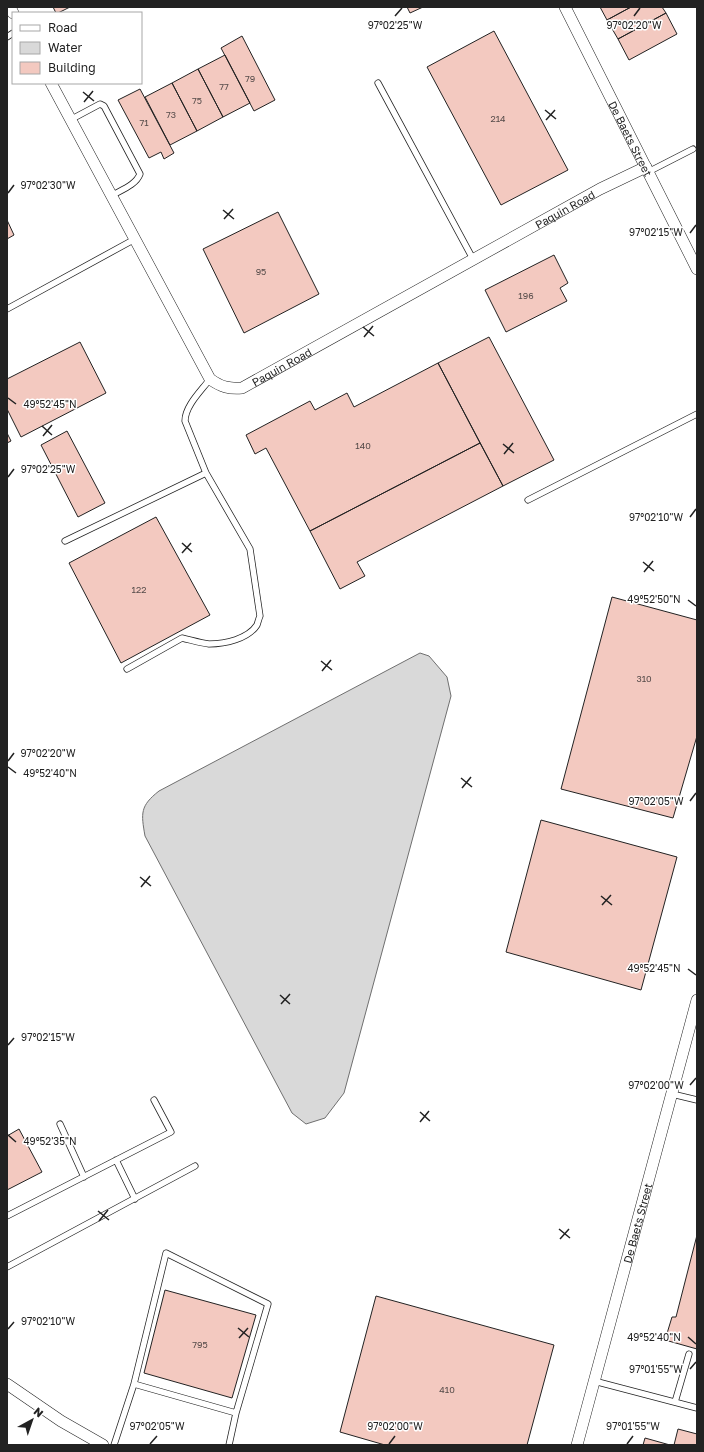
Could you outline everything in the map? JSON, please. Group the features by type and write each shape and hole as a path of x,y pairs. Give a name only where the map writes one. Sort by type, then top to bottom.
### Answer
{"street":[{"name":"De Baets Street","path":"565,7 697,269"},
{"path":"52,84 210,379"},
{"name":"Paquin Road","path":"210,379 219,386 230,389 242,388 600,189 647,170"},
{"name":"De Baets Street","path":"577,1445 697,1000"},
{"path":"7,1384 61,1421 103,1445"}],"lane":[{"path":"378,83 473,259"},
{"path":"70,120 100,104 104,106 140,174 134,183 111,196"},
{"path":"647,170 693,149"},
{"path":"7,309 135,240"},
{"path":"127,669 182,638 209,644 237,639 248,633 257,624 260,616 250,549 206,473 185,421 185,415 210,379"},
{"path":"528,500 697,414"},
{"path":"65,541 206,473"},
{"path":"672,1094 697,1100"},
{"path":"7,1216 171,1132 154,1100"},
{"path":"60,1124 84,1177"},
{"path":"116,1160 135,1199"},
{"path":"7,1267 195,1166"},
{"path":"114,1445 134,1384 166,1253 268,1304 236,1412 229,1445"},
{"path":"675,1402 689,1354"},
{"path":"594,1381 697,1408"},
{"path":"134,1384 236,1412"}],"water":[{"path":"420,653 429,656 447,677 451,696 344,1093 325,1118 306,1124 292,1113 145,836 143,810 148,801 159,791"}],"building":[{"path":"53,7 70,7 60,12 56,12"},
{"path":"407,7 423,7 410,13"},
{"path":"600,7 631,7 607,20"},
{"path":"631,7 662,7 666,13 618,39 607,20"},
{"path":"666,13 677,34 629,60 618,39"},
{"path":"494,31 568,170 501,205 427,67"},
{"path":"242,36 275,100 254,111 221,48"},
{"path":"225,55 250,103 223,117 198,69"},
{"path":"198,69 223,117 197,131 172,83"},
{"path":"172,83 197,131 170,145 145,97"},
{"path":"140,89 174,153 164,159 161,152 149,158 118,100"},
{"path":"278,212 319,294 244,333 203,249"},
{"path":"7,220 14,235 7,239"},
{"path":"554,255 568,283 560,288 567,301 506,332 485,290"},
{"path":"489,337 554,460 503,486 438,363"},
{"path":"80,342 106,393 21,437 7,409 7,379"},
{"path":"438,363 480,443 310,531 266,448 255,454 246,435 310,401 315,410 347,393 354,407"},
{"path":"67,431 105,503 78,517 41,445"},
{"path":"7,433 11,441 7,443"},
{"path":"480,443 503,486 357,562 365,576 340,589 310,531"},
{"path":"156,517 210,615 121,663 69,563"},
{"path":"612,597 697,620 697,736 673,818 561,789"},
{"path":"541,820 677,857 641,990 506,952"},
{"path":"19,1129 42,1172 7,1190 7,1136"},
{"path":"697,1235 697,1349 665,1340 672,1317 676,1317"},
{"path":"165,1290 256,1315 232,1398 144,1373"},
{"path":"376,1296 554,1345 527,1445 385,1445 340,1432"},
{"path":"678,1429 697,1434 697,1445 674,1445"},
{"path":"645,1438 670,1445 643,1445"}]}
